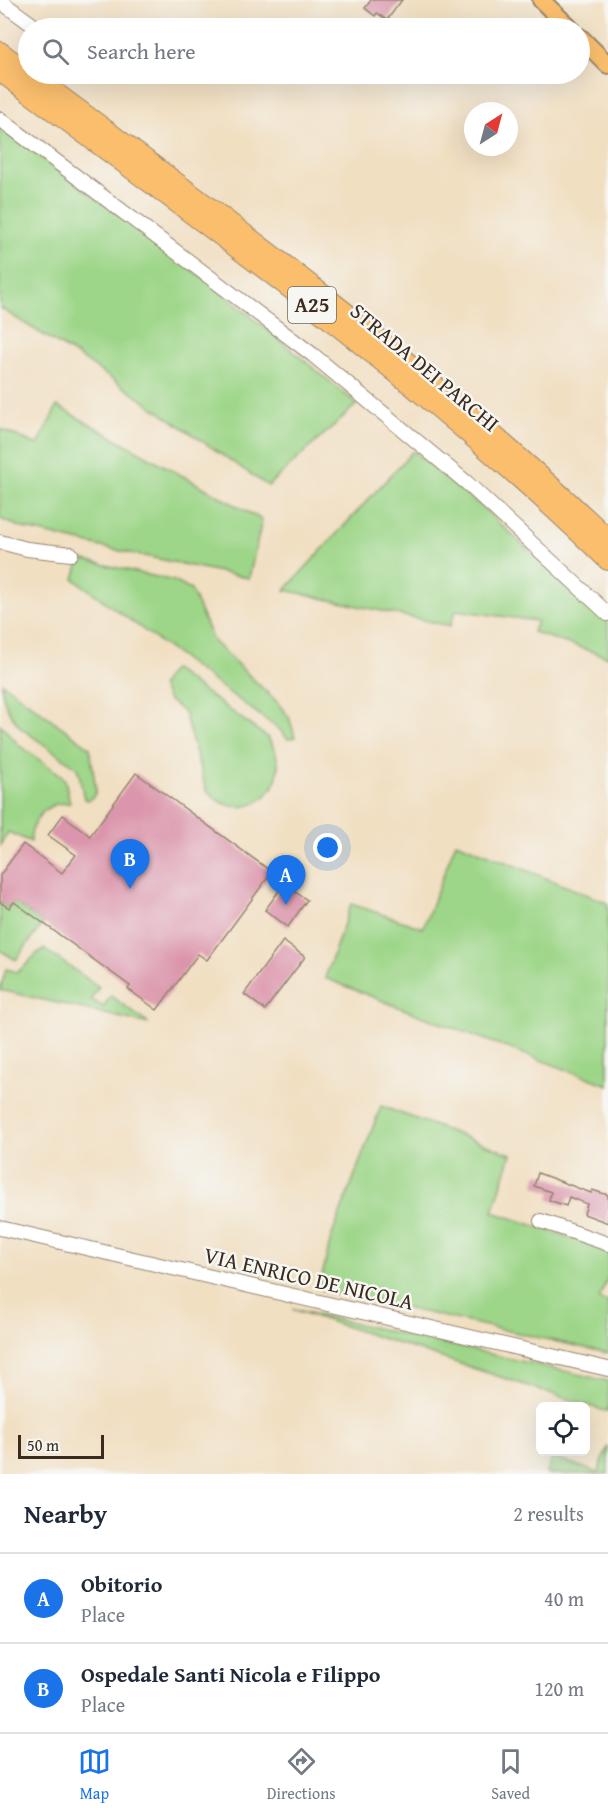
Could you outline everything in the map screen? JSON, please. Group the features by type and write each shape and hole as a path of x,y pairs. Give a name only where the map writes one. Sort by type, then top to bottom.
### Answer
{"highway":[{"name":"STRADA DEI PARCHI","path":"0,52 18,65"},
{"name":"STRADA DEI PARCHI","path":"0,70 18,83"},
{"name":"STRADA DEI PARCHI","path":"19,84 233,244 380,359 490,451 608,560"},
{"name":"STRADA DEI PARCHI","path":"44,84 355,320 502,442 608,539"}],"main road":[{"path":"541,0 560,18"},
{"path":"590,48 608,65"}],"street":[{"path":"0,1 23,18"},
{"path":"0,119 313,355 467,483 608,614"},
{"path":"0,542 27,549 71,554"},
{"path":"541,1221 608,1244"},
{"name":"VIA ENRICO DE NICOLA","path":"0,1228 608,1369"}],"green space":[{"path":"0,127 214,286 357,404 268,486 81,358 0,308"},
{"path":"57,406 262,520 249,578 102,547 23,528 0,519 0,429 38,445"},
{"path":"413,451 484,509 608,623 608,657 533,632 537,621 456,610 450,626 285,590"},
{"path":"80,559 174,581 191,590 213,641 277,702 289,717 295,737 288,739 280,730 74,579"},
{"path":"173,669 267,737 276,755 278,771 273,786 264,798 251,805 236,806 221,802 206,789 184,712 168,700 161,685"},
{"path":"2,683 90,748 96,791 93,797 84,799 76,767 18,724 5,702"},
{"path":"0,724 20,746 65,780 70,803 53,805 43,812 33,827 31,842 8,832 0,846"},
{"path":"456,842 608,903 608,1085 325,978 351,904 423,928"},
{"path":"0,902 9,908 14,902 43,923 16,960 0,950"},
{"path":"44,949 99,987 91,999 103,1007 111,996 149,1024 0,990 6,969 17,972"},
{"path":"381,1106 511,1154 493,1212 608,1250 608,1277 599,1299 608,1302 608,1353 319,1289 331,1238"},
{"path":"292,1309 608,1381 608,1412 590,1406 590,1402 577,1402"},
{"path":"608,1446 608,1474 546,1474 553,1457 598,1473"}],"building":[{"path":"371,0 402,0 388,18 377,13 375,16 365,8"},
{"path":"136,773 272,872 207,960 198,954 157,1010 128,989 130,986 14,902 9,908 0,902 0,875 23,844 62,873 76,855 48,835 63,815 90,836"},
{"path":"284,884 307,900 288,927 265,910"},
{"path":"283,941 305,957 265,1010 244,994"},
{"path":"538,1173 591,1193 592,1190 608,1195 608,1223 584,1214 587,1204 569,1197 566,1206 549,1200 551,1192 534,1186"}],"place":[{"name":"Ospedale Santi Nicola e Filippo","path":"130,889"},
{"name":"Obitorio","path":"286,905"}]}
